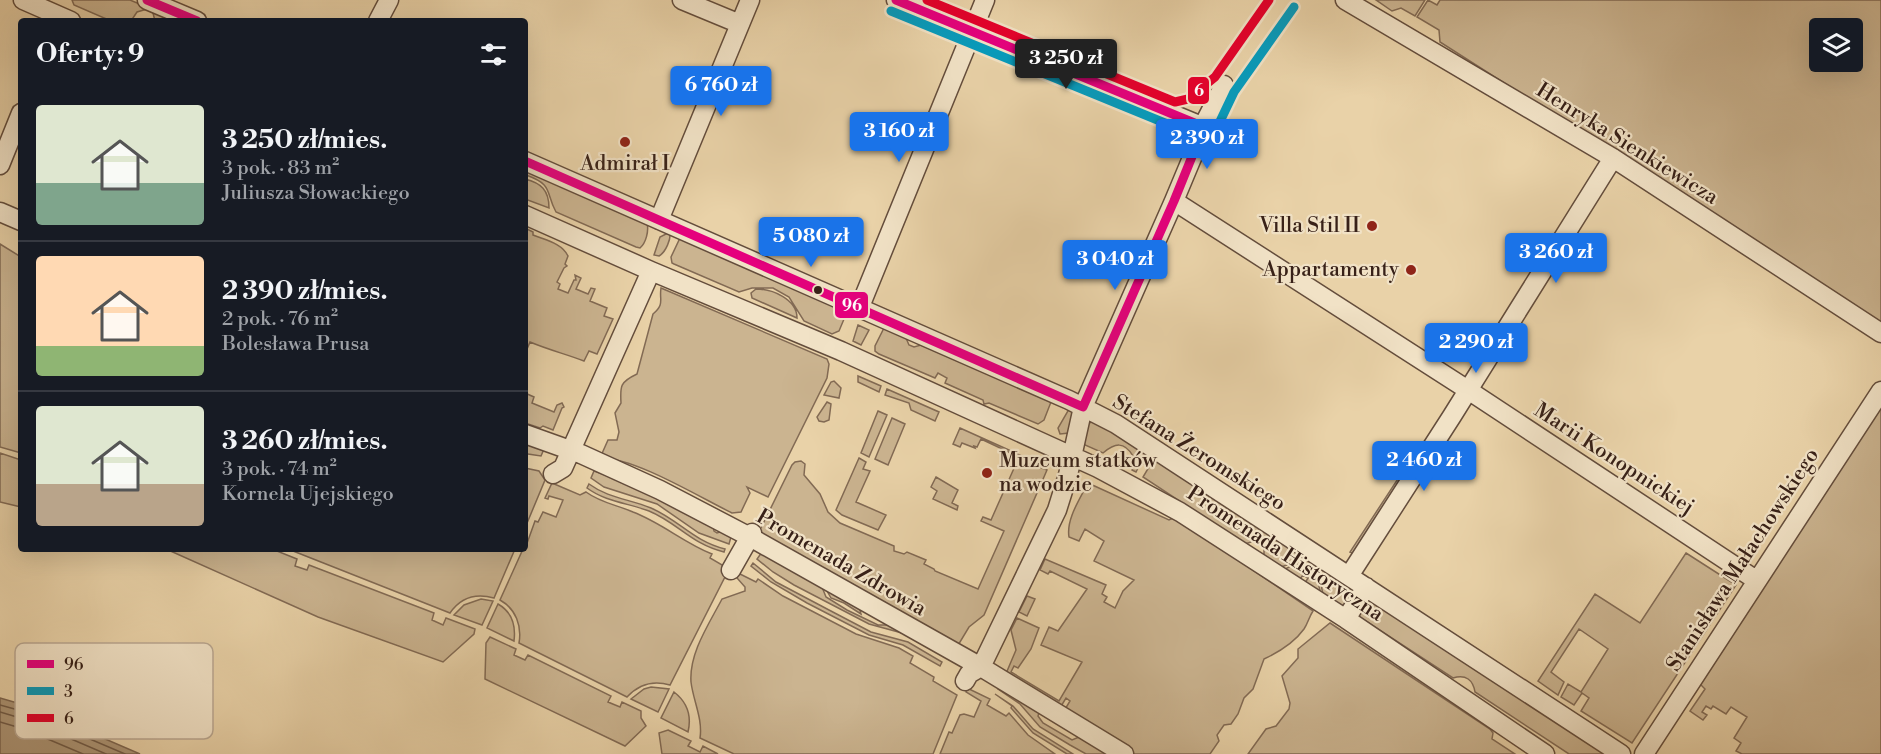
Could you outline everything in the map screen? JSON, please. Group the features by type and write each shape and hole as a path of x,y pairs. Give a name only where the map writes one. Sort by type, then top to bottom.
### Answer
{"street":[{"path":"22,0 63,14"},
{"path":"147,0 190,18"},
{"path":"380,18 389,0"},
{"path":"682,0 740,24"},
{"path":"659,220 750,0"},
{"path":"896,0 1204,127"},
{"path":"859,309 985,0"},
{"name":"Henryka Sienkiewicza","path":"1345,0 1613,158 1881,333"},
{"path":"965,681 969,674 981,667 1057,510 1068,476 1083,407 1174,201 1216,98 1224,85 1194,110 1174,115"},
{"path":"0,165 18,120"},
{"path":"1349,576 1613,158"},
{"name":"Stefana Żeromskiego","path":"528,162 1083,407 1116,424 1621,754"},
{"name":"Marii Konopnickiej","path":"1174,201 1468,390 1756,580"},
{"path":"0,212 18,220"},
{"name":"Promenada Historyczna","path":"528,216 841,351 1098,468 1180,512 1346,619 1545,754"},
{"path":"553,474 563,468 651,271"},
{"name":"Stanisława Małachowskiego","path":"1644,754 1881,391"},
{"name":"Promenada Zdrowia","path":"528,435 571,451 660,490 751,535 981,667 1124,754"},
{"path":"731,570 751,535"},
{"path":"1346,619 1366,587"}],"shaded area":[{"path":"72,0 130,0 173,18 154,18 153,13 147,9 137,12 133,18 104,18 74,5"},
{"path":"1376,0 1425,0 1415,16 1401,8 1392,11"},
{"path":"1428,0 1437,5 1440,0 1881,0 1881,323 1440,42 1439,30 1417,17"},
{"path":"528,171 647,223 644,243 640,248 636,247 556,212 545,186 528,176"},
{"path":"528,180 543,188 548,196 549,208 528,200"},
{"path":"528,230 533,232 533,235 562,248 568,256 565,264 567,266 557,282 560,284 558,289 568,293 576,280 575,275 581,278 576,289 588,294 591,288 595,289 590,301 607,308 604,316 613,319 597,354 589,351 584,361 530,342 528,347"},
{"path":"670,232 669,242 664,252 659,256 654,255 660,237"},
{"path":"680,238 847,312 839,331 832,334 804,321 789,297 773,288 752,288 739,292 672,263 671,257"},
{"path":"0,244 18,255 18,452 0,447"},
{"path":"661,288 827,359 829,364 827,378 768,497 747,487 750,493 741,512 732,513 666,479 630,464 600,458 608,440 617,440 619,432 615,413 621,403 621,388 624,382 637,374 653,314 660,305"},
{"path":"756,289 776,293 788,300 796,311 797,318 752,298 751,293"},
{"path":"858,325 869,330 861,345 853,341"},
{"path":"884,328 906,338 909,345 914,347 921,345 1051,402 1044,420 1038,424 989,403 984,404 983,400 945,383 947,378 938,373 935,378 879,354 875,351 875,346"},
{"path":"858,376 881,386 879,392 858,382"},
{"path":"834,381 841,388 839,398 824,395 831,382"},
{"path":"887,389 939,412 935,421 911,410 909,403 885,395"},
{"path":"528,394 534,397 532,403 554,412 557,405 562,403 564,407 553,430 543,426 540,428 528,424"},
{"path":"827,402 831,404 829,420 819,421 817,417"},
{"path":"1881,406 1881,754 1742,754 1736,751 1741,743 1734,738 1747,717 1731,707 1726,714 1713,706 1711,709 1706,706 1702,712 1707,715 1703,720 1690,711 1705,689 1700,684"},
{"path":"1069,409 1073,412 1069,433 1060,434 1058,428"},
{"path":"878,411 887,415 869,457 861,453"},
{"path":"892,418 905,424 888,465 875,459"},
{"path":"1096,420 1355,588 1346,606 1323,594 1318,579 1309,569 1296,564 1281,567 1264,556 1261,544 1254,541 1245,544 1143,477 1149,467 1140,464 1136,472 1132,470 1133,456 1123,446 1111,447 1103,453 1085,445 1082,441 1087,424"},
{"path":"960,428 1040,464 1039,467 1047,470 984,615 969,627 957,647 757,536 792,465 801,461 805,464 804,475 820,494 828,512 840,523 894,546 894,551 904,554 907,552 926,560 924,564 935,571 978,589 1004,531 981,521 983,517 991,520 1019,457 981,439 977,447 974,446 975,448 962,443 960,447 953,444"},
{"path":"528,441 544,449 541,456 528,454"},
{"path":"0,453 18,459 18,506 0,502"},
{"path":"859,458 866,462 863,469 870,471 856,502 886,515 878,530 842,515 836,510"},
{"path":"1407,465 1410,465 1353,553 1350,552"},
{"path":"528,469 539,471 545,480 528,521"},
{"path":"594,471 619,480 713,526 717,533 723,531 731,537 729,544 699,533 657,504 604,487 591,478"},
{"path":"936,477 958,490 952,503 958,506 957,510 933,499 937,491 931,487"},
{"path":"552,483 580,495 586,492 663,527 712,554 710,558 729,569 670,685 647,684 636,689 627,697 519,643 520,630 517,618 500,600 522,552 528,552 528,541 535,521 538,522 543,512 556,517 563,500 549,496 548,499 545,498"},
{"path":"1088,483 1169,520 1175,517 1313,611 1296,639 1264,659 1253,689 1244,698 1231,724 1224,725 1217,735 1219,741 1210,754 1134,754 1064,711 1070,701 1066,698 1060,708 1005,676 1016,650 1011,630 1017,618 1039,628 1031,649 1018,668 1014,666 1011,672 1059,701 1082,662 1041,645 1049,627 1058,631 1087,589 1050,571 1048,574 1040,570 1045,559 1106,585 1102,594 1107,597 1104,602 1115,608 1123,591 1134,580 1094,561 1104,541 1085,529 1079,541 1069,537 1072,516"},
{"path":"589,484 596,489 661,513 695,536 725,549 724,552 702,544 649,511 594,493 587,488"},
{"path":"173,552 280,552 297,559 295,566 307,570 309,565 434,613 432,620 443,625 446,618 475,629 474,634 443,662 318,617"},
{"path":"296,552 514,552 494,598 475,596 469,598 459,603 450,613"},
{"path":"762,552 820,582 826,597 847,610 878,625 897,625 902,633 869,624 794,585 757,559"},
{"path":"1686,553 1736,585 1632,743 1581,711 1589,698 1582,693 1574,705 1561,697 1568,684 1581,692 1608,649 1579,629 1551,672 1564,682 1558,695 1538,681 1595,594 1640,623"},
{"path":"753,563 776,582 871,632 908,642 942,662 940,666 903,645 869,635 807,603 771,582 751,566"},
{"path":"1291,566 1310,572 1319,584 1320,590 1305,583 1308,578 1303,575 1300,579 1285,569"},
{"path":"736,572 756,582 758,579 783,596 856,634 899,648 913,656 910,663 934,677 933,681 957,695 933,754 734,754 700,738 700,724 691,682 693,660 722,599 745,591"},
{"path":"823,584 859,606 861,614 831,598"},
{"path":"1027,596 1035,599 1027,616 1019,612"},
{"path":"1365,597 1609,754 1569,754 1475,692 1473,684 1468,679 1453,678 1358,616"},
{"path":"481,599 493,601 482,625 454,615 464,605"},
{"path":"498,604 507,611 512,620 514,641 487,628"},
{"path":"1330,623 1490,729 1493,733 1492,739 1515,754 1248,754 1266,729 1276,726 1289,709 1290,703 1282,676 1298,658 1298,649"},
{"path":"490,637 516,649 514,655 525,660 528,655 611,696 608,702 620,707 622,702 641,711 641,718 646,726 625,746 485,679 486,643"},
{"path":"1000,685 1040,709 1038,716 1043,723 1072,740 1079,737 1113,754 1086,754 1040,727 1020,704 998,689"},
{"path":"651,687 669,689 658,712 631,699 644,689"},
{"path":"967,688 990,699 987,705 1006,716 1009,713 1028,735 1055,754 940,754 949,732 952,733 960,715 974,717 981,701 966,692"},
{"path":"674,692 687,709 688,732 661,718"},
{"path":"995,694 1013,706 1033,729 1073,754 1067,754 1033,733 1011,708 1012,706"},
{"path":"668,730 691,741 688,746 700,752 703,746 718,754 662,754 659,733"}],"water":[{"path":"0,698 15,702 15,739 105,739 140,754 0,754"}],"transit line":[{"name":"96","path":"147,0 190,18"},
{"name":"96","path":"528,162 1083,407 1174,201 1204,127 896,0"},
{"name":"6","path":"927,0 1175,102 1188,99 1215,77 1269,0"},
{"name":"3","path":"891,11 1204,139 1214,134 1234,92 1294,7"}],"place":[{"name":"Admirał I","path":"625,142"},
{"name":"Villa Stil II","path":"1372,226"},
{"name":"Appartamenty","path":"1411,270"},
{"name":"Muzeum statków na wodzie","path":"987,473"}]}
